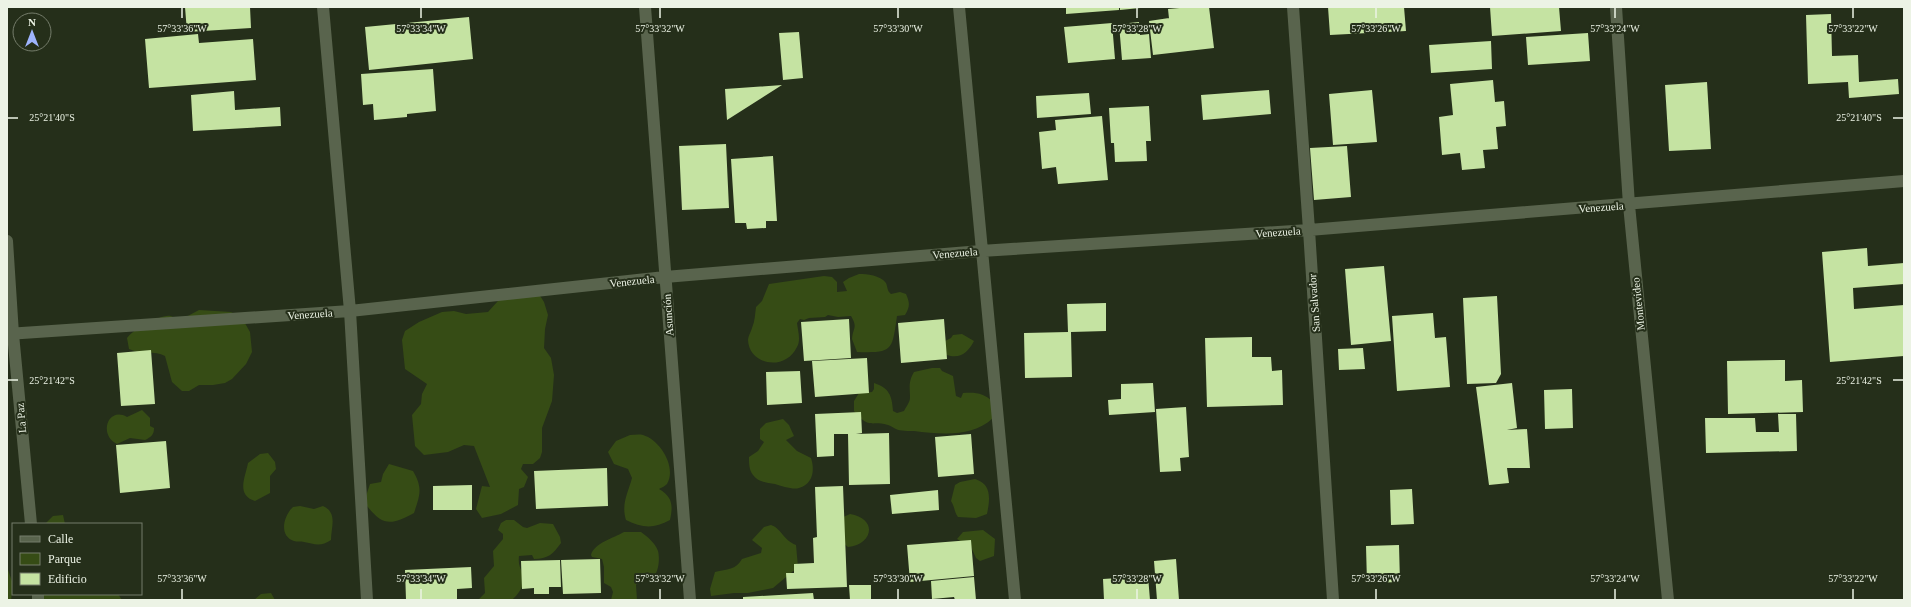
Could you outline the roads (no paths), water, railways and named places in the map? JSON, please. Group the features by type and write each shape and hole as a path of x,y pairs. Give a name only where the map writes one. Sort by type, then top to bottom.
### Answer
{"street":[{"path":"324,7 350,311 367,600"},
{"name":"Asunción","path":"645,7 690,600"},
{"path":"959,7 1015,600"},
{"name":"San Salvador","path":"1292,7 1309,230 1333,600"},
{"name":"Montevideo","path":"1616,7 1629,205 1668,600"},
{"name":"Venezuela","path":"10,334 350,311 666,277 981,251 1309,230 1629,205 1904,181"},
{"name":"La Paz","path":"7,241 10,334 31,523"}]}
